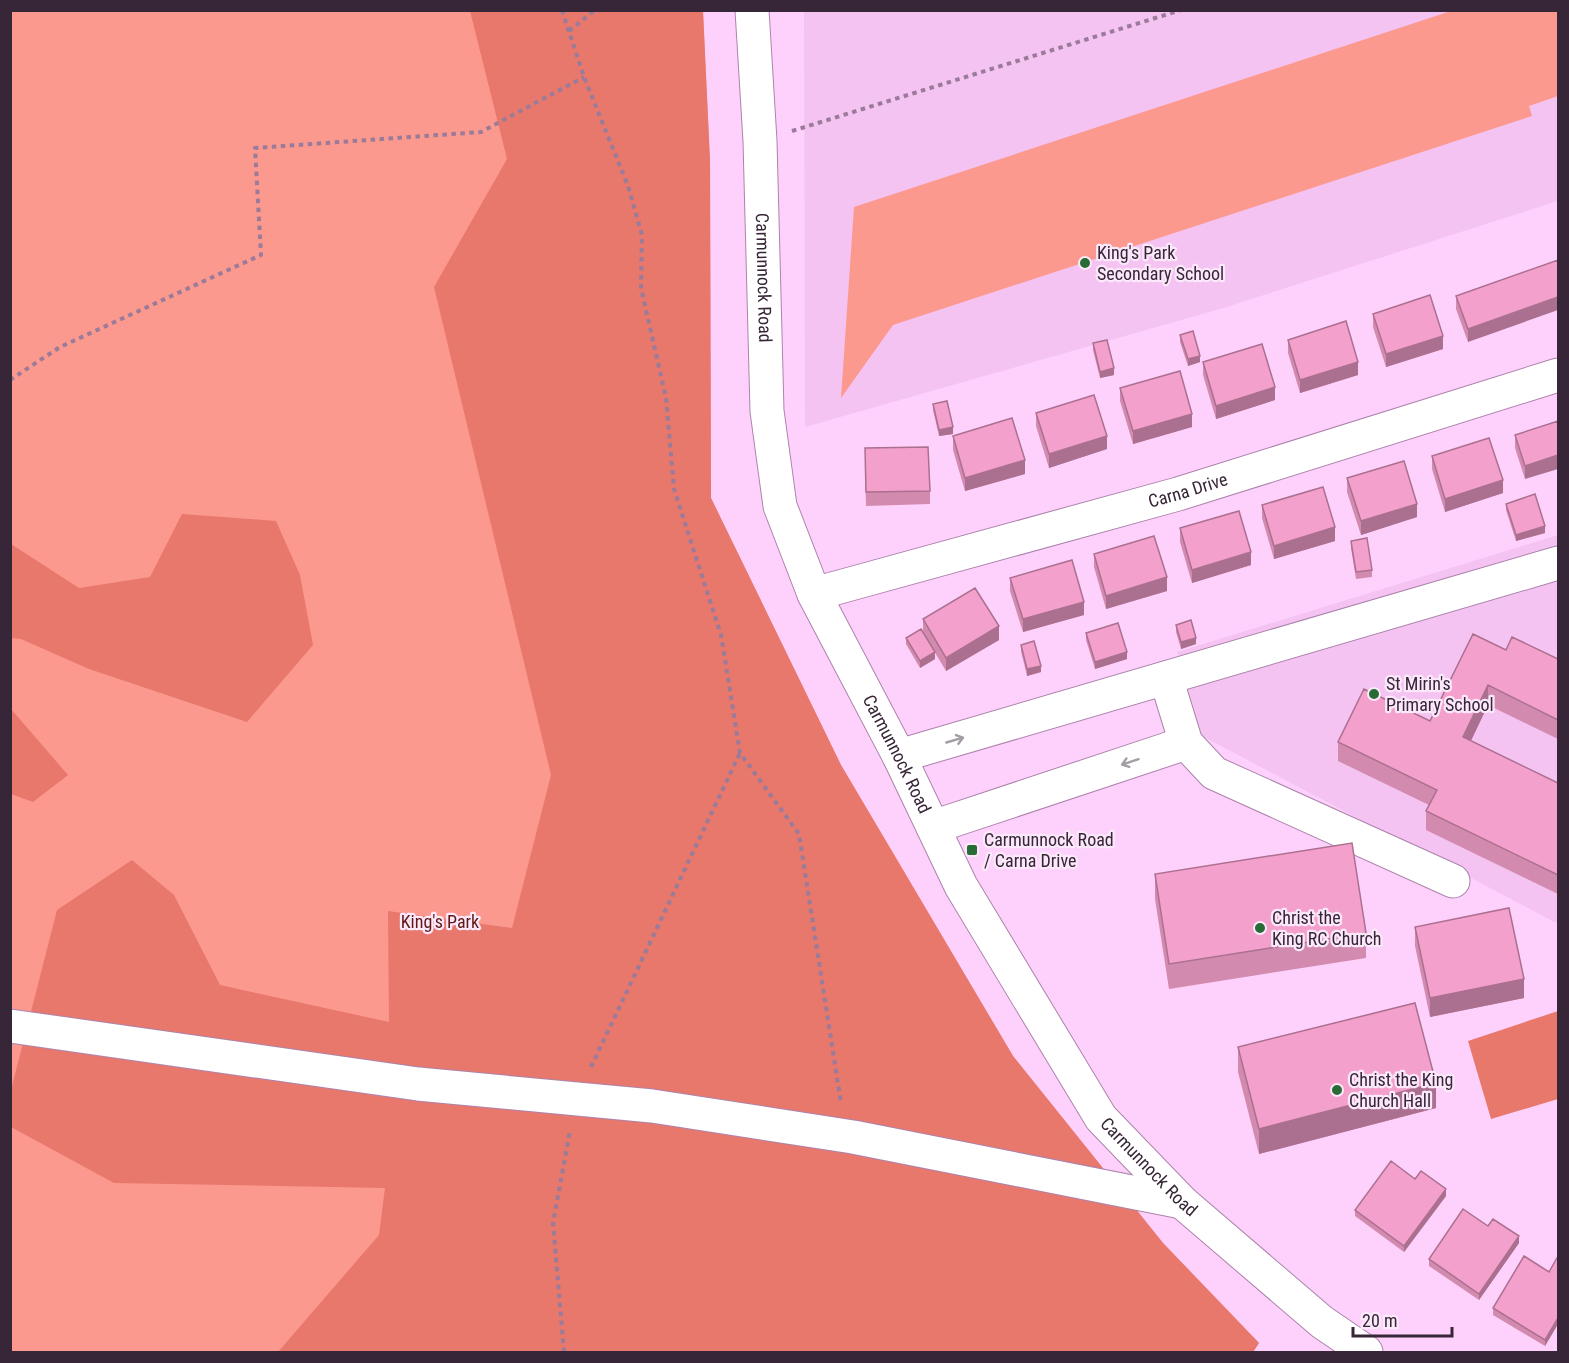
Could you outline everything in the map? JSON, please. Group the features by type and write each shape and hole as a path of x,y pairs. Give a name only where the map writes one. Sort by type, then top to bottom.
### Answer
{"main road":[{"name":"Carmunnock Road","path":"752,10 760,141 766,411 780,506 814,594 899,756 961,886 1101,1118 1182,1202 1322,1322 1366,1353"},
{"name":"Carna Drive","path":"814,594 1178,494 1558,375"},
{"path":"899,756 1558,563"},
{"path":"1166,678 1186,743 1214,773 1453,881"},
{"path":"933,827 1186,743"},
{"path":"10,1026 418,1084 652,1106 846,1136 1182,1202"}],"path":[{"path":"562,10 584,77 628,186 642,235 641,288 666,398 674,489 721,635 740,753 799,834 846,1136"},
{"path":"569,31 595,10"},
{"path":"760,141 1181,10"},
{"path":"10,380 60,347 261,255 255,148 481,132 584,77"},
{"path":"564,1353 553,1223 577,1099 647,944 740,753"}],"shaded area":[{"name":"King's Park Secondary School","path":"804,11 1558,11 1558,201 1220,309 805,427"},
{"name":"St Mirin's Primary School","path":"1558,535 1558,924 1202,736 1177,652"}],"green space":[{"path":"1454,10 1558,11 1558,96 1529,106 1532,116 893,325 841,398 854,207"},
{"name":"King's Park","path":"10,11 703,11 710,161 711,498 841,765 1013,1056 1163,1243 1259,1343 1253,1352 11,1352"},
{"path":"470,11 703,11 710,161 711,498 841,765 1013,1056 1163,1243 1259,1343 1253,1352 278,1352 379,1235 385,1188 114,1183 11,1127 11,1090 57,910 132,860 174,895 220,985 389,1022 388,911 512,928 551,775 434,287 507,159"},
{"path":"182,514 276,521 300,575 313,645 247,722 89,669 21,639 11,638 11,544 79,588 150,577"},
{"path":"11,709 68,775 33,802 11,794"},
{"path":"1558,1011 1558,1099 1491,1119 1468,1041"}],"building":[{"path":"1558,260 1558,297 1468,329 1456,296"},
{"path":"1430,295 1443,336 1386,354 1373,314"},
{"path":"1346,321 1358,362 1300,380 1288,340"},
{"path":"1193,331 1200,356 1188,359 1180,335"},
{"path":"1107,340 1114,368 1100,372 1093,343"},
{"path":"1262,344 1275,387 1216,406 1203,362"},
{"path":"1180,371 1192,414 1133,431 1120,388"},
{"path":"1094,395 1107,436 1049,454 1036,413"},
{"path":"947,401 953,427 939,430 933,404"},
{"path":"1012,418 1025,460 965,478 953,436"},
{"path":"1558,421 1558,455 1525,466 1515,435"},
{"path":"1489,438 1503,480 1445,499 1432,456"},
{"path":"928,447 930,491 866,492 865,448"},
{"path":"1404,461 1417,504 1361,521 1347,478"},
{"path":"1323,487 1335,527 1274,546 1262,505"},
{"path":"1535,494 1545,526 1516,535 1506,504"},
{"path":"1239,511 1251,552 1192,570 1180,528"},
{"path":"1154,536 1167,577 1106,596 1094,554"},
{"path":"1367,538 1372,570 1356,572 1351,541"},
{"path":"1072,560 1084,602 1023,619 1010,578"},
{"path":"975,588 999,626 946,658 923,619"},
{"path":"1191,620 1196,638 1181,642 1176,625"},
{"path":"1118,623 1127,652 1095,662 1086,633"},
{"path":"921,629 935,652 920,661 906,638"},
{"path":"1473,634 1506,650 1512,637 1558,659 1558,720 1488,685 1463,737 1558,783 1558,875 1426,811 1437,790 1338,742 1364,689 1430,721"},
{"path":"1034,641 1041,666 1027,669 1021,645"},
{"name":"Christ the King RC Church","path":"1352,843 1366,933 1169,964 1155,874"},
{"path":"1509,908 1524,979 1430,998 1415,927"},
{"name":"Christ the King Church Hall","path":"1415,1003 1436,1083 1259,1129 1238,1047"},
{"path":"1391,1161 1415,1179 1421,1171 1446,1189 1404,1246 1355,1210"},
{"path":"1463,1209 1488,1226 1493,1219 1519,1236 1479,1294 1429,1259"},
{"path":"1524,1256 1549,1272 1558,1256 1558,1318 1545,1340 1493,1308"}],"place":[{"name":"King's Park Secondary School","path":"1085,263"},
{"name":"St Mirin's Primary School","path":"1374,694"},
{"name":"Carmunnock Road / Carna Drive","path":"972,850"},
{"name":"Christ the King RC Church","path":"1260,928"},
{"name":"Christ the King Church Hall","path":"1337,1090"}]}
